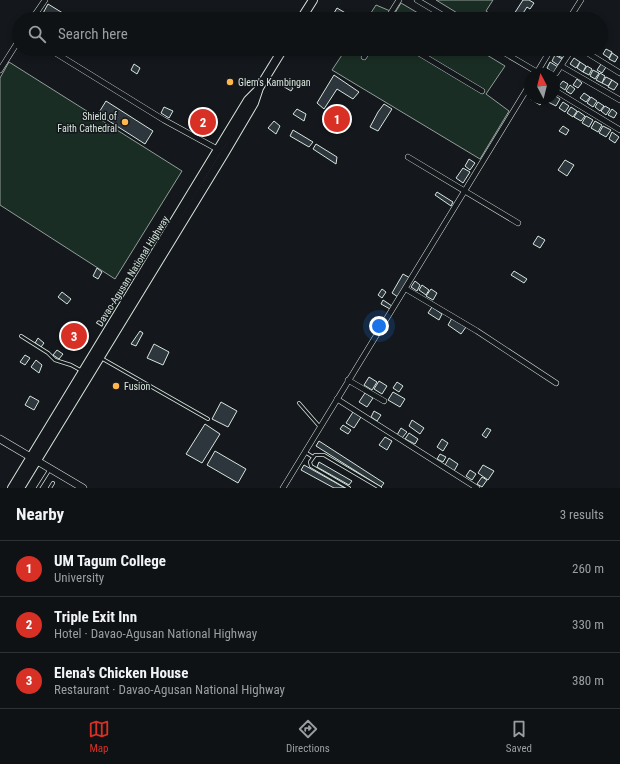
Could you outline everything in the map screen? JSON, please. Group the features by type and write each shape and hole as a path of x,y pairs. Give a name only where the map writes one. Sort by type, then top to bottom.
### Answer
{"highway":[{"path":"305,12 313,0"},
{"name":"Davao-Agusan National Highway","path":"85,373 99,356 210,171 218,150 248,100 259,88 279,56"},
{"name":"Davao-Agusan National Highway","path":"20,488 34,459 85,373 254,102 259,88"},
{"name":"Davao-Agusan National Highway","path":"12,488 34,459"}],"main road":[{"path":"0,439 83,488"}],"street":[{"path":"37,12 45,0"},
{"path":"391,12 399,0"},
{"path":"417,0 437,12"},
{"path":"573,12 581,0"},
{"path":"0,70 12,51"},
{"path":"60,56 164,120 218,150"},
{"path":"424,56 482,91"},
{"path":"509,56 528,68"},
{"path":"539,68 547,56"},
{"path":"567,56 561,66 620,100"},
{"path":"592,56 620,73"},
{"path":"283,488 524,94"},
{"path":"560,94 620,130"},
{"path":"408,157 518,223"},
{"path":"406,289 477,331 556,383"},
{"path":"348,380 384,401"},
{"path":"337,399 477,488"}],"lane":[{"path":"21,336 48,353 55,360 71,365 85,373"},
{"path":"99,356 208,419"},
{"path":"299,403 320,427"},
{"path":"305,452 313,457"},
{"path":"349,488 310,466 310,462 313,457 317,454 324,455 380,488"},
{"path":"38,488 50,469"},
{"path":"50,488 54,483"}],"green space":[{"path":"436,0 493,0 486,11 488,12 456,12"},
{"path":"401,3 416,12 396,12"},
{"path":"376,5 393,12 372,12"},
{"path":"341,56 489,56 505,66 486,94 509,111 480,159 332,70"},
{"path":"9,62 182,171 115,279 0,205 0,78"}],"building":[{"path":"523,0 529,0 534,3 530,9 527,7 524,12 515,12"},
{"path":"48,4 61,12 44,12"},
{"path":"337,8 344,12 335,12"},
{"path":"608,50 612,52 609,58 606,56 608,56"},
{"path":"612,53 618,57 615,62 609,59"},
{"path":"554,56 562,59 558,65 552,61"},
{"path":"574,58 580,62 576,68 570,64"},
{"path":"550,62 558,67 557,68 547,68"},
{"path":"580,62 586,66 583,72 577,68"},
{"path":"134,64 140,68 137,74 131,70"},
{"path":"601,64 606,67 602,73 597,70"},
{"path":"587,66 592,69 589,75 583,72"},
{"path":"593,70 599,73 595,79 590,76"},
{"path":"600,73 605,76 602,83 596,80"},
{"path":"334,75 359,92 353,99 337,89 324,109 317,103"},
{"path":"606,77 612,80 608,86 602,83"},
{"path":"577,79 582,83 578,88 573,85"},
{"path":"612,80 618,84 614,90 608,87"},
{"path":"563,81 568,84 565,90 560,87"},
{"path":"284,82 293,88 291,91 281,85"},
{"path":"570,85 575,89 571,94 566,91"},
{"path":"584,93 590,97 586,102 580,98"},
{"path":"591,97 597,101 593,107 587,103"},
{"name":"Shield of Faith Cathedral","path":"106,101 153,131 145,144 98,114"},
{"path":"563,102 569,106 565,112 559,108"},
{"path":"598,102 604,106 600,111 595,107"},
{"path":"384,104 392,109 378,131 370,127"},
{"path":"605,106 610,109 606,115 601,111"},
{"path":"164,107 173,111 169,118 161,113"},
{"path":"571,107 577,111 573,117 567,113"},
{"path":"297,109 306,114 304,121 293,114"},
{"path":"612,109 617,113 614,118 608,115"},
{"path":"578,111 585,116 581,121 574,117"},
{"path":"586,116 593,120 589,127 582,123"},
{"path":"274,121 280,126 276,134 268,128"},
{"path":"595,121 602,125 598,132 591,128"},
{"path":"563,126 569,130 566,135 559,131"},
{"path":"603,126 611,130 606,137 599,133"},
{"path":"293,130 313,142 309,147 290,136"},
{"path":"612,132 619,137 615,143 609,139"},
{"path":"316,144 337,157 336,164 313,149"},
{"path":"469,159 475,163 470,170 465,166"},
{"path":"565,160 574,165 567,176 558,170"},
{"path":"463,168 470,172 463,183 456,178"},
{"path":"437,192 453,202 451,206 435,195"},
{"path":"538,236 545,240 540,248 533,244"},
{"path":"97,268 102,272 98,279 93,276"},
{"path":"514,271 527,279 524,283 511,275"},
{"path":"403,274 410,278 398,297 392,293"},
{"path":"415,281 420,285 417,291 411,287"},
{"path":"422,285 429,290 426,295 419,290"},
{"path":"382,289 386,292 382,298 378,295"},
{"path":"431,289 437,293 433,300 426,296"},
{"path":"62,292 71,299 67,304 58,297"},
{"path":"383,300 392,306 390,309 381,304"},
{"path":"432,307 442,314 439,320 428,313"},
{"path":"452,318 466,327 461,334 448,325"},
{"path":"68,329 81,337 76,346 63,337"},
{"path":"140,331 143,333 136,346 131,344"},
{"path":"38,338 44,343 41,347 35,343"},
{"path":"154,344 169,352 163,365 147,358"},
{"path":"57,350 63,354 59,359 53,355"},
{"path":"25,355 30,358 25,365 20,362"},
{"path":"36,360 42,365 39,373 31,367"},
{"path":"369,377 377,382 372,390 364,385"},
{"path":"379,381 387,386 382,394 374,389"},
{"path":"397,382 403,386 399,392 393,388"},
{"path":"393,392 405,399 400,407 388,400"},
{"path":"365,393 373,398 367,407 359,402"},
{"path":"30,396 39,401 34,410 25,405"},
{"path":"221,402 237,411 228,427 212,419"},
{"path":"374,411 381,415 377,421 371,417"},
{"path":"353,412 361,417 354,428 346,423"},
{"path":"412,420 424,428 420,434 409,426"},
{"path":"205,424 220,434 202,463 186,454"},
{"path":"343,425 351,430 348,434 340,429"},
{"path":"401,428 407,432 402,438 397,435"},
{"path":"487,428 491,430 486,438 482,435"},
{"path":"409,433 418,439 415,444 405,439"},
{"path":"385,437 392,441 387,450 379,445"},
{"path":"442,439 448,443 443,451 437,447"},
{"path":"319,441 384,483 381,487 316,446"},
{"path":"215,451 246,469 238,483 207,465"},
{"path":"440,454 446,457 443,462 437,459"},
{"path":"449,458 458,464 454,471 445,465"},
{"path":"319,462 352,481 349,485 317,467"},
{"path":"304,465 345,488 334,488 301,470"},
{"path":"483,465 494,471 488,480 478,473"},
{"path":"470,470 476,474 472,480 466,476"},
{"path":"482,477 487,480 482,487 477,484"}],"place":[{"name":"Glem's Kambingan","path":"230,82"},
{"name":"UM Tagum College","path":"337,119"},
{"name":"Shield of Faith Cathedral","path":"125,122"},
{"name":"Triple Exit Inn","path":"203,122"},
{"name":"Elena's Chicken House","path":"74,336"},
{"name":"Fusion","path":"116,386"}]}
